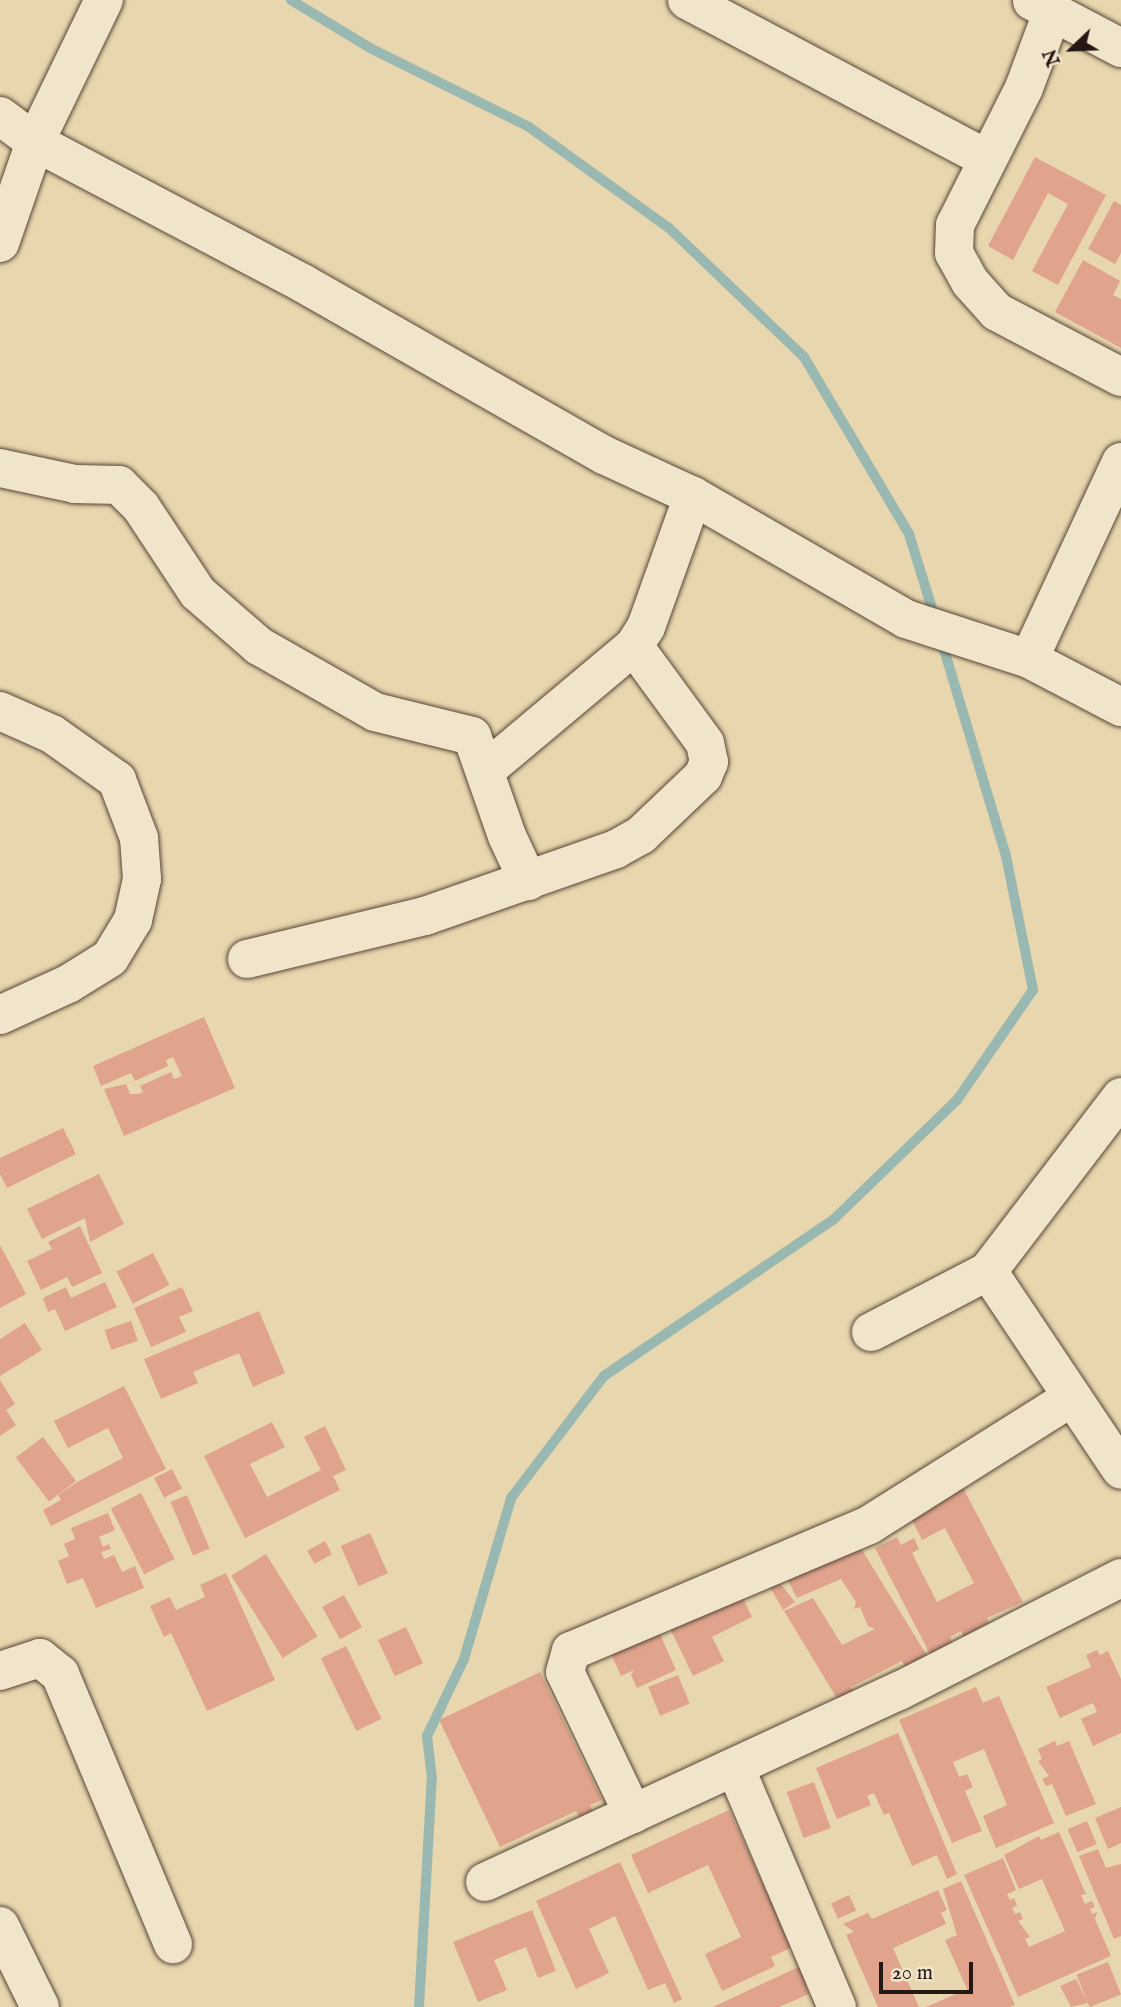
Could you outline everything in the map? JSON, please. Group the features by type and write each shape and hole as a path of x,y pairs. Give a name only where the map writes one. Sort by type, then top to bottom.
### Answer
{"street":[{"path":"0,243 35,142 104,0"},
{"path":"687,0 987,159"},
{"path":"1121,48 1041,7 1024,88 955,225 954,253 961,269 997,312 1121,377"},
{"path":"0,116 35,142 304,284 604,456 692,496 906,619 1029,659 1121,706"},
{"path":"1029,659 1121,462"},
{"path":"0,468 75,484 119,485 141,507 198,593 229,624 343,698 375,712 469,734 486,771 507,836 528,881"},
{"path":"486,771 634,646 646,627 692,496"},
{"path":"247,959 425,915 528,881 641,835 703,776 709,762 705,743 634,646"},
{"path":"0,712 52,734 117,780 138,838 142,878 133,920 110,958 68,984 0,1015"},
{"path":"872,1332 988,1270 1121,1097"},
{"path":"988,1270 1121,1470"},
{"path":"632,1814 565,1672 571,1651 869,1525 1072,1397"},
{"path":"485,1882 899,1691 1121,1578"},
{"path":"0,1671 40,1658 60,1674 173,1944"},
{"path":"735,1767 837,2007"},
{"path":"4,1945 40,2007"}],"building":[{"path":"1035,157 1106,195 1058,285 1032,271 1068,204 1048,193 1013,260 988,246"},
{"path":"1114,201 1121,205 1121,253 1115,264 1088,249"},
{"path":"1083,260 1120,281 1113,295 1121,299 1121,348 1055,312"},
{"path":"204,1017 235,1088 124,1136 104,1089 126,1084 130,1094 138,1094 143,1092 140,1086 171,1072 174,1079 182,1076 173,1057 166,1060 168,1066 135,1081 131,1073 101,1086 93,1066"},
{"path":"63,1128 76,1154 7,1188 0,1174 0,1158"},
{"path":"99,1174 124,1224 90,1242 85,1218 42,1239 27,1209"},
{"path":"80,1226 102,1273 72,1287 67,1277 41,1290 27,1261 52,1249 48,1242"},
{"path":"0,1245 26,1294 0,1308"},
{"path":"153,1253 169,1285 133,1304 116,1272"},
{"path":"105,1282 117,1307 65,1331 55,1309 48,1312 43,1298 66,1287 71,1298"},
{"path":"182,1287 193,1311 179,1317 186,1332 151,1347 134,1308"},
{"path":"259,1311 285,1373 253,1387 239,1353 193,1372 198,1383 161,1399 144,1359"},
{"path":"131,1321 138,1341 111,1350 105,1330"},
{"path":"25,1323 42,1350 0,1376 0,1339"},
{"path":"0,1380 15,1404 6,1410 16,1425 0,1436"},
{"path":"124,1386 166,1469 51,1526 43,1510 61,1500 58,1495 123,1458 108,1428 68,1448 54,1421"},
{"path":"272,1422 285,1447 250,1464 267,1497 321,1470 304,1437 325,1426 346,1470 333,1476 340,1490 245,1538 204,1456"},
{"path":"43,1437 76,1481 49,1501 16,1457"},
{"path":"172,1469 182,1489 164,1498 154,1478"},
{"path":"961,1484 1023,1602 987,1618 989,1623 964,1637 961,1631 950,1637 953,1644 931,1656 875,1548 897,1537 901,1545 914,1538 919,1549 912,1553 937,1602 974,1583 945,1528 922,1540 908,1512"},
{"path":"141,1493 175,1559 144,1574 111,1508"},
{"path":"187,1495 210,1548 193,1555 170,1502"},
{"path":"108,1513 115,1530 99,1537 103,1547 109,1544 111,1549 101,1552 104,1559 114,1555 122,1572 135,1566 144,1588 96,1608 83,1578 67,1584 58,1561 69,1556 64,1544 75,1539 71,1528"},
{"path":"370,1533 388,1573 359,1586 341,1546"},
{"path":"854,1537 931,1662 908,1674 902,1661 851,1687 859,1703 844,1710 784,1611 813,1598 842,1645 875,1629 868,1626 860,1607 854,1609 856,1602 841,1579 797,1598 782,1569"},
{"path":"325,1541 332,1554 314,1564 307,1550"},
{"path":"266,1554 317,1636 283,1658 231,1576"},
{"path":"226,1573 275,1680 207,1711 171,1633 164,1637 150,1606 170,1597 176,1610 205,1597 200,1585"},
{"path":"779,1582 795,1602 783,1610 770,1587"},
{"path":"738,1588 752,1617 712,1637 724,1661 693,1676 667,1622"},
{"path":"344,1595 362,1627 340,1639 322,1607"},
{"path":"656,1625 676,1670 637,1688 631,1675 634,1670 621,1676 608,1647"},
{"path":"406,1627 423,1663 395,1676 378,1640"},
{"path":"346,1646 382,1719 356,1731 321,1658"},
{"path":"1097,1650 1100,1655 1108,1651 1121,1679 1121,1733 1093,1746 1081,1719 1097,1712 1093,1703 1060,1718 1046,1687 1091,1667 1086,1655"},
{"path":"540,1672 602,1800 590,1805 594,1814 581,1821 576,1811 500,1847 439,1720"},
{"path":"678,1675 690,1704 660,1716 648,1687"},
{"path":"976,1687 983,1703 999,1696 1054,1823 996,1848 983,1816 1007,1805 984,1749 953,1762 959,1777 967,1774 973,1787 965,1791 982,1831 952,1843 899,1720"},
{"path":"898,1733 957,1874 947,1879 937,1855 912,1866 889,1813 884,1815 874,1793 867,1796 871,1805 837,1819 816,1768"},
{"path":"1055,1741 1057,1746 1069,1741 1096,1804 1066,1816 1052,1784 1046,1786 1042,1779 1049,1776 1038,1761 1042,1759 1038,1749"},
{"path":"814,1782 831,1828 804,1838 787,1792"},
{"path":"1121,1807 1121,1843 1108,1849 1095,1818"},
{"path":"729,1810 792,1947 771,1957 775,1966 722,1991 705,1954 741,1937 708,1865 648,1893 631,1855"},
{"path":"1087,1821 1097,1844 1077,1852 1068,1829"},
{"path":"1059,1832 1086,1894 1081,1895 1085,1904 1092,1901 1095,1907 1090,1909 1092,1914 1097,1912 1095,1919 1111,1956 1018,1997 964,1875 1003,1858 1016,1890 1007,1894 1010,1900 1014,1898 1017,1906 1012,1908 1015,1914 1020,1912 1023,1919 1018,1921 1030,1937 1025,1939 1029,1947 1065,1931 1042,1879 1019,1889 1004,1855 1039,1836 1041,1840"},
{"path":"1098,1849 1106,1868 1121,1864 1121,1936 1114,1939 1079,1856"},
{"path":"620,1862 682,1999 674,2003 665,1983 648,1990 615,1916 589,1929 609,1973 576,1989 536,1901"},
{"path":"961,1881 1015,2005 926,2007 967,1989 945,1940 957,1935 943,1889"},
{"path":"938,1890 947,1910 941,1913 946,1924 893,1948 919,2007 878,2007 846,1935 854,1932 843,1924 868,1913 872,1919"},
{"path":"849,1895 856,1910 838,1919 831,1903"},
{"path":"532,1910 556,1971 538,1978 526,1947 494,1960 507,1990 478,2002 453,1942"},
{"path":"809,1962 818,1982 806,1987 809,1994 779,2007 713,2007"},
{"path":"1108,1962 1121,1994 1090,2007 1076,1975"},
{"path":"1076,1979 1088,2003 1071,2007 1060,1986"}],"waterway":[{"path":"291,0 370,48 529,127 669,228 804,357 909,534 935,618"},
{"path":"419,2007 432,1778 427,1736 464,1659 511,1498 604,1376 833,1220 957,1100 1033,990 1006,856 941,640"}]}
